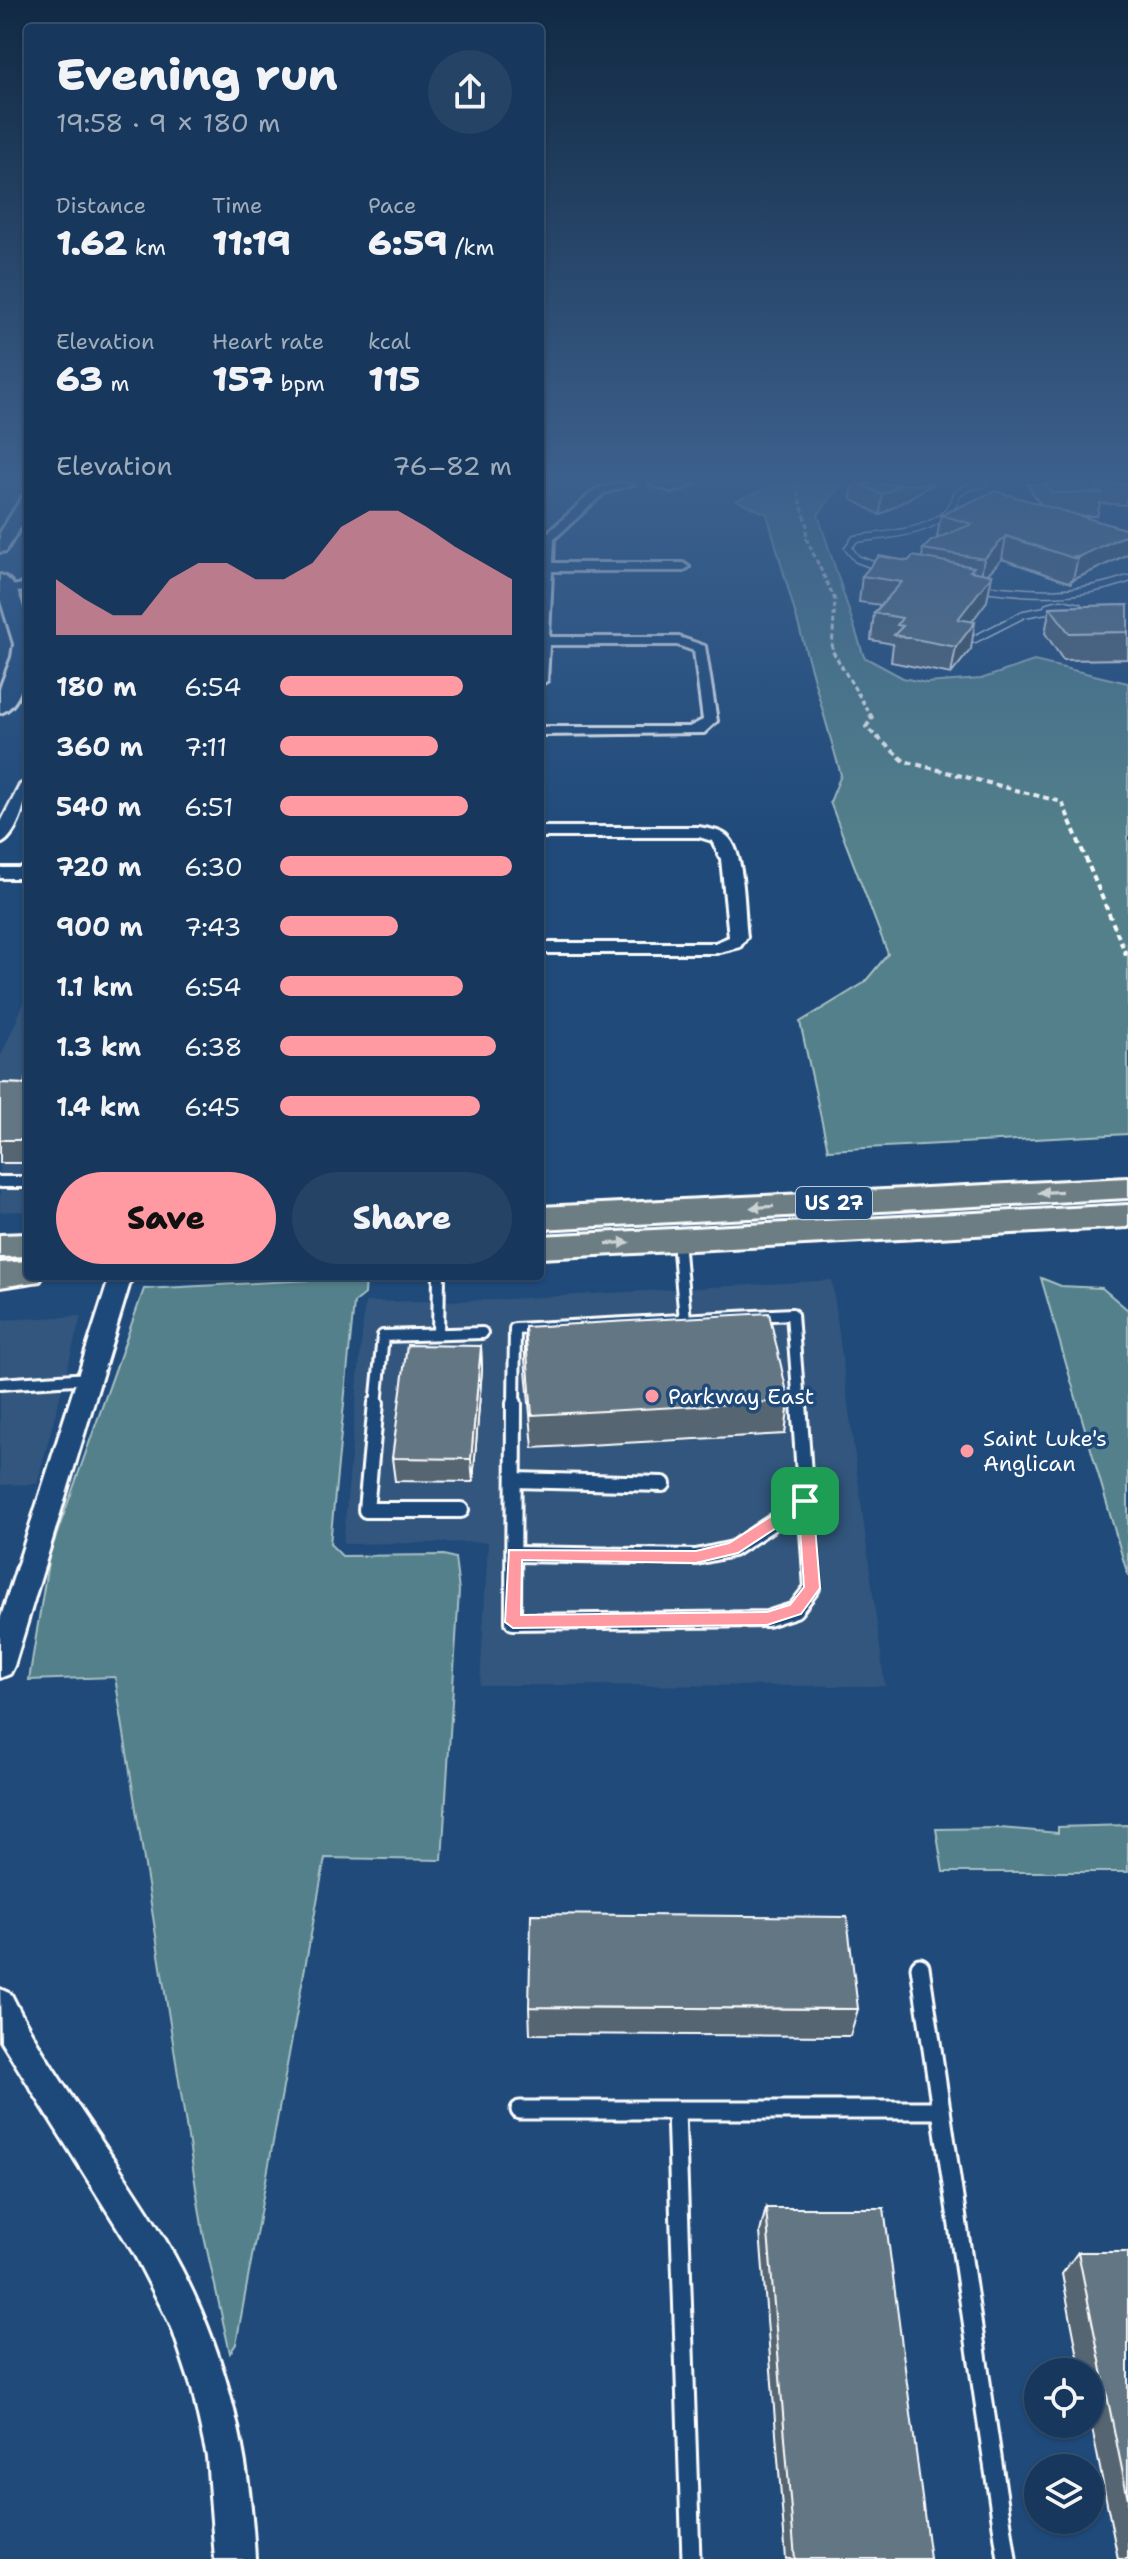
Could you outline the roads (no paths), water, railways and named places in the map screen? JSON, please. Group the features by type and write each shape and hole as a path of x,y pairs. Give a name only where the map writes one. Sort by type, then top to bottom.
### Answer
{"main road":[{"name":"US 27","path":"544,1218 1128,1188"},
{"name":"US 27","path":"544,1247 1128,1216"},
{"path":"0,1246 24,1245"},
{"path":"0,1275 24,1273"}],"street":[{"path":"10,623 24,639"},
{"path":"544,641 679,641 696,645 700,649 710,721 699,730 689,731 544,731"},
{"path":"0,707 24,670"},
{"path":"0,839 24,793"},
{"path":"544,832 699,832 720,838 725,844 729,863 738,937 734,943 716,948 544,948"},
{"path":"0,873 24,873"},
{"path":"0,1666 120,1280"},
{"path":"0,2005 175,2293 214,2397 234,2510 235,2559"}],"lane":[{"path":"1046,610 1048,606 1059,603"},
{"path":"1063,603 1099,614"},
{"path":"975,639 1024,614 1046,610 1063,618 1081,616 1084,612"},
{"path":"0,1182 24,1182"},
{"path":"678,1240 685,1320"},
{"path":"438,1334 439,1280"},
{"path":"792,1314 812,1588 795,1610 767,1619 513,1622 514,1480 515,1329 792,1314"},
{"path":"461,1510 366,1510 383,1336 482,1333"},
{"path":"0,1384 89,1378"},
{"path":"514,1480 663,1484"},
{"path":"514,1554 696,1557 733,1549 805,1501"},
{"path":"920,1967 1007,2559"},
{"path":"520,2110 941,2110"},
{"path":"676,2110 691,2559"}],"place":[{"name":"Parkway East","path":"652,1396"},
{"name":"Saint Luke's Anglican","path":"967,1451"}]}
